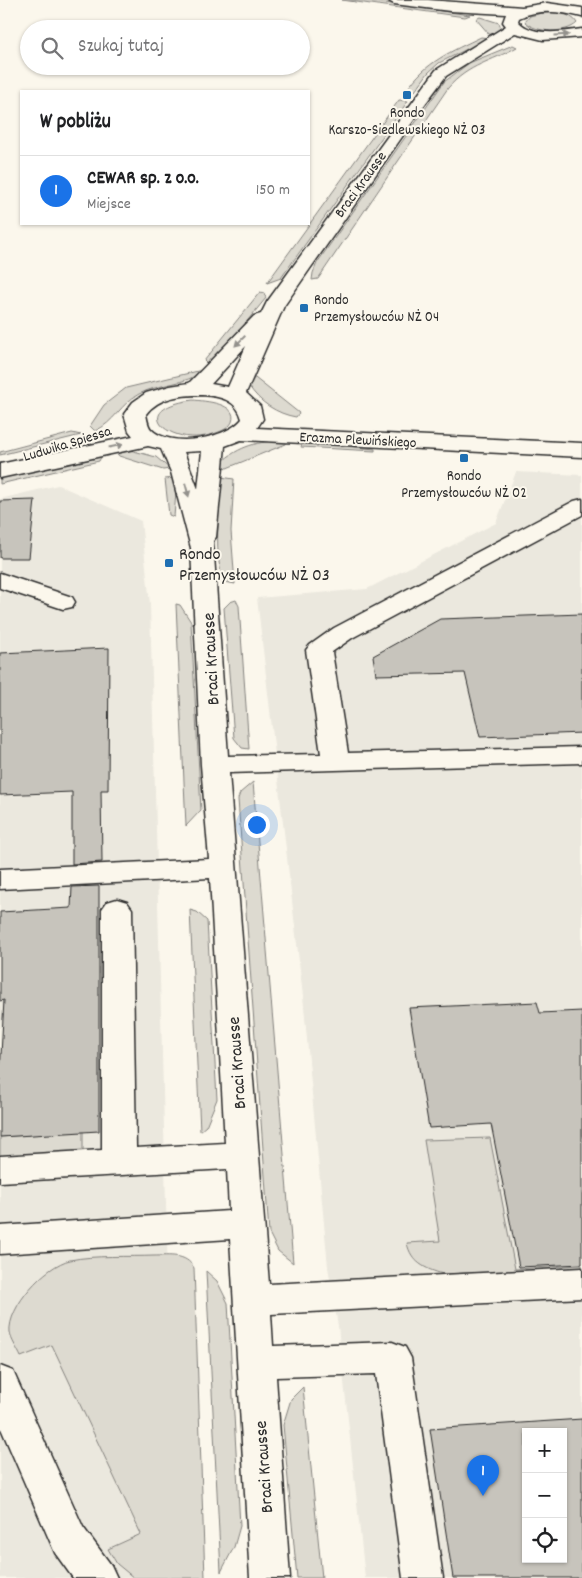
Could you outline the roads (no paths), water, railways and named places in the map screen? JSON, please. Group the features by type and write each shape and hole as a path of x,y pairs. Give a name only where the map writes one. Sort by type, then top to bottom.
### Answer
{"street":[{"path":"394,0 450,7 522,11 540,8 582,13"},
{"path":"561,9 582,5"},
{"path":"450,7 512,24 541,35 566,36 582,33"},
{"name":"Braci Krausse","path":"477,52 512,24 511,17 522,11"},
{"name":"Braci Krausse","path":"195,389 274,306 441,73 457,61 477,52 541,35"},
{"name":"Braci Krausse","path":"234,396 274,306"},
{"path":"0,471 161,442 200,446 214,444 241,434 251,424 253,414 247,404 234,396 216,390 195,389 168,392 146,401 139,407 134,421 137,428 161,442"},
{"name":"Erazma Plewińskiego","path":"253,414 303,423 474,444"},
{"name":"Ludwika Spiessa","path":"0,464 134,421"},
{"name":"Erazma Plewińskiego","path":"241,434 582,450"},
{"name":"Braci Krausse","path":"161,442 182,472 203,548"},
{"name":"Braci Krausse","path":"214,444 203,548 215,765 224,868 270,1578"},
{"path":"336,761 319,650 343,633 582,506"},
{"path":"0,580 63,602"},
{"path":"215,765 582,755"},
{"path":"0,879 224,868"},
{"path":"117,909 116,984 119,1162"},
{"path":"0,1169 242,1155"},
{"path":"0,1240 246,1224"},
{"path":"251,1300 582,1283"},
{"path":"256,1362 392,1358 423,1578"},
{"path":"0,1382 69,1540 97,1578"}],"place":[{"name":"Rondo Karszo-Siedlewskiego NŻ 03","path":"407,95"},
{"name":"Rondo Przemysłowców NŻ 04","path":"304,308"},
{"name":"Rondo Przemysłowców NŻ 02","path":"464,458"},
{"name":"Rondo Przemysłowców NŻ 03","path":"169,563"},
{"name":"CEWAR sp. z o.o.","path":"483,1496"}]}
